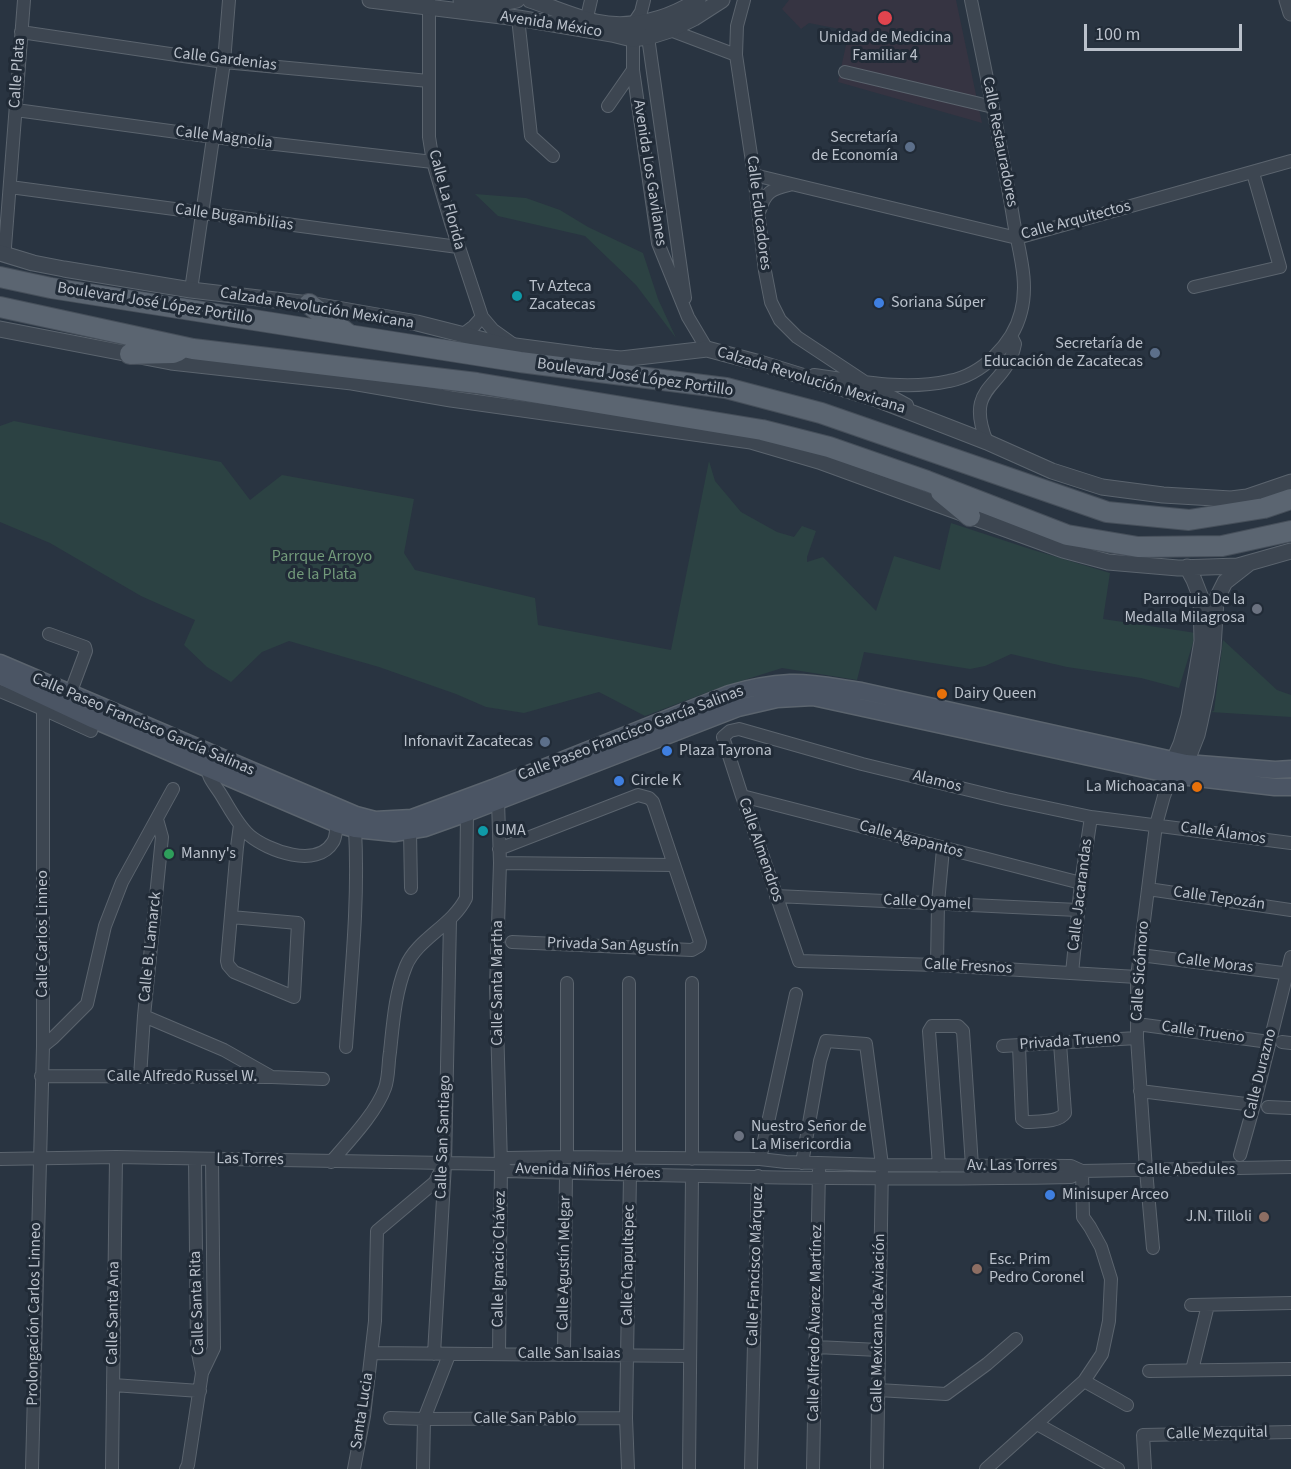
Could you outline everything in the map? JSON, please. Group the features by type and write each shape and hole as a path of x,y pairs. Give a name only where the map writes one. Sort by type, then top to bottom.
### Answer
{"main road":[{"name":"Boulevard José López Portillo","path":"0,277 51,288 520,362 726,388 821,413 1107,512 1189,520 1264,508 1291,499"},
{"path":"309,304 350,335"},
{"name":"Boulevard José López Portillo","path":"0,308 191,348 477,383 762,430 829,447 927,481 1067,535 1138,547 1222,546 1291,531"},
{"path":"130,354 172,353 191,348 225,368"},
{"path":"927,481 970,516"},
{"name":"Calle Paseo Francisco García Salinas","path":"0,663 208,760 375,820 412,818 495,794 564,767 729,694 748,688 792,682 861,692 1275,788 1291,787"},
{"path":"0,676 93,720 208,760 337,824 355,829 394,833 425,828 467,813 495,794"},
{"name":"Calle Paseo Francisco García Salinas","path":"564,767 738,708 777,699 813,697 1178,766 1291,769"}],"street":[{"name":"Calle Plata","path":"2,253 5,247 24,0"},
{"path":"191,290 224,62 229,0"},
{"name":"Avenida México","path":"370,0 496,10 517,0"},
{"name":"Avenida México","path":"461,0 518,18 585,25 618,25 639,19 663,17 698,0"},
{"name":"Avenida México","path":"530,0 585,25"},
{"path":"585,25 591,0"},
{"name":"Avenida México","path":"639,19 648,37 670,30 722,0"},
{"name":"Calle Educadores","path":"744,0 737,26 736,55 771,302 780,320 797,337 922,416"},
{"name":"Calle Restauradores","path":"786,371 865,382 907,385 950,381 968,375 983,365 1011,336 1021,312 1024,285 1023,260 971,0"},
{"path":"1287,0 1291,13"},
{"name":"Calle La Florida","path":"429,4 429,137 433,162 482,317 493,330 515,345"},
{"path":"518,18 531,136 553,156"},
{"name":"Avenida Los Gavilanes","path":"639,19 633,70 658,243 688,317 707,349"},
{"path":"670,30 736,55"},
{"name":"Calle Gardenias","path":"21,32 224,62 429,81"},
{"name":"Avenida Los Gavilanes","path":"648,37 688,317"},
{"path":"608,106 633,70"},
{"path":"845,72 993,107"},
{"name":"Calle Magnolia","path":"16,110 214,137 433,162"},
{"name":"Calle Arquitectos","path":"754,175 1017,238 1291,161"},
{"path":"1194,287 1280,267 1253,173"},
{"path":"758,214 769,192 792,184"},
{"name":"Calle Bugambilias","path":"10,187 458,247"},
{"name":"Calzada Revolución Mexicana","path":"2,253 64,270 191,290 309,304 417,323 500,344 621,359 707,349 879,400 987,442 1052,471 1102,487 1163,495 1231,499 1247,497 1291,482"},
{"path":"462,335 482,317"},
{"path":"0,329 171,362 352,382 451,399 751,441 819,461 1063,550 1108,562 1187,567 1238,566 1291,551"},
{"path":"987,442 981,426 979,409 984,393 1013,356 1015,344 1011,336"},
{"path":"1200,693 1213,648 1216,600 1225,582 1249,563"},
{"path":"1178,766 1197,735 1200,693 1201,598 1187,567"},
{"path":"50,634 86,649 70,694"},
{"path":"0,691 91,731 93,720"},
{"name":"Calle Carlos Linneo","path":"39,1160 43,1046 43,709"},
{"name":"Alamos","path":"723,737 730,731 739,729 862,764 1006,799 1091,817 1156,825"},
{"name":"Calle Almendros","path":"723,737 799,961"},
{"path":"208,760 210,778 240,825 261,842 282,852 307,857 322,853 334,842 337,824"},
{"name":"Calle Sicómoro","path":"1153,1248 1140,1091 1137,977 1156,825 1164,796 1178,766"},
{"path":"43,1046 87,1004 105,926 122,882 173,789"},
{"name":"Calle Santa Martha","path":"495,794 500,849 496,988 501,1164"},
{"name":"Privada San Agustín","path":"500,849 638,795 649,798 653,802 700,942 699,946 692,950 512,942"},
{"name":"Calle Agapantos","path":"742,796 1081,883"},
{"path":"331,1162 354,1136 380,1099 386,1085 392,1026 400,981 406,963 416,950 450,920 466,898 467,813"},
{"name":"Calle Jacarandas","path":"1072,973 1081,883 1091,817"},
{"name":"Calle B. Lamarck","path":"140,1077 162,837 157,819"},
{"path":"231,917 298,923 294,997 234,972 228,965 227,961 237,846 240,825"},
{"name":"Calle Álamos","path":"1156,825 1291,843"},
{"path":"346,1047 355,928 357,856 355,829"},
{"path":"410,831 411,888"},
{"path":"937,965 938,903 943,849"},
{"path":"500,863 673,865"},
{"name":"Calle Tepozán","path":"1148,889 1291,910"},
{"name":"Calle Oyamel","path":"776,896 1078,910"},
{"name":"Calle San Santiago","path":"434,1354 445,1164 450,920"},
{"name":"Calle Moras","path":"1140,955 1289,974"},
{"name":"Calle Durazno","path":"1240,1155 1254,1105 1281,1042 1291,957"},
{"name":"Calle Fresnos","path":"799,961 937,965 1137,977"},
{"path":"567,983 567,1157"},
{"path":"629,983 629,1158"},
{"path":"692,983 692,1158"},
{"path":"759,1159 796,994"},
{"path":"144,1016 224,1050 272,1077"},
{"name":"Calle Trueno","path":"1137,1024 1281,1042"},
{"path":"939,1166 929,1031 932,1026 958,1026 963,1031 972,1166"},
{"name":"Privada Trueno","path":"1003,1047 1137,1038"},
{"name":"Calle Mexicana de Aviación","path":"802,1162 820,1060 826,1041 866,1044 882,1165 876,1467"},
{"path":"1019,1046 1022,1119 1026,1122 1058,1119 1064,1116 1060,1043"},
{"name":"Calle Alfredo Russel W.","path":"41,1076 323,1079"},
{"path":"1140,1091 1254,1105"},
{"path":"1268,1107 1291,1108"},
{"name":"Las Torres","path":"0,1160 116,1157 501,1164"},
{"name":"Calle Santa Ana","path":"112,1469 116,1157"},
{"name":"Avenida Niños Héroes","path":"758,1176 566,1173 508,1170 501,1164 507,1158 759,1159"},
{"name":"Calle Santa Rita","path":"195,1159 197,1348 202,1373"},
{"name":"Calle Santa Rita","path":"202,1373 214,1348 212,1159"},
{"path":"658,1175 659,1159"},
{"path":"722,1176 723,1159"},
{"name":"Av. Las Torres","path":"759,1159 882,1165 1071,1166 1082,1171"},
{"name":"Prolongación Carlos Linneo","path":"32,1469 39,1160"},
{"name":"Calle Alfredo Álvarez Martínez","path":"813,1469 820,1163"},
{"name":"Santa Lucia","path":"354,1469 372,1353 377,1231 435,1182 445,1164"},
{"name":"Calle Ignacio Chávez","path":"499,1354 501,1164"},
{"name":"Calle Abedules","path":"1082,1171 1291,1167"},
{"path":"988,1469 1084,1381 1102,1354 1109,1321 1111,1279 1101,1247 1083,1217 1082,1171"},
{"name":"Av. Las Torres","path":"758,1176 1071,1177 1082,1171"},
{"name":"Calle Agustín Melgar","path":"564,1354 566,1173"},
{"name":"Calle Chapultepec","path":"628,1469 626,1418 630,1175"},
{"path":"689,1469 692,1176"},
{"name":"Calle Francisco Márquez","path":"751,1469 758,1176"},
{"path":"1191,1305 1291,1303"},
{"path":"1192,1370 1208,1305"},
{"path":"878,1390 946,1394 1016,1339"},
{"path":"816,1347 879,1350"},
{"name":"Calle San Isaias","path":"372,1353 690,1356"},
{"path":"423,1469 424,1419 449,1355"},
{"path":"1149,1371 1291,1369"},
{"path":"186,1469 202,1373"},
{"path":"1084,1381 1127,1405"},
{"path":"113,1385 200,1391"},
{"name":"Calle San Pablo","path":"390,1418 626,1418"},
{"path":"1037,1424 1118,1469"},
{"name":"Calle Mezquital","path":"1145,1469 1143,1435 1291,1432"}],"shaded area":[{"path":"789,0 956,0 982,123 838,82 849,31 809,23 801,29 782,9"}],"green space":[{"path":"475,194 526,198 560,210 588,227 643,253 658,299 676,338 636,285 585,236 498,216"},
{"name":"Parrque Arroyo de la Plata","path":"14,421 221,462 250,500 282,475 414,499 404,553 415,570 535,598 538,625 671,650 709,461 715,481 741,512 777,532 794,537 802,526 816,531 807,562 823,557 876,611 894,556 940,570 951,523 1110,573 1103,619 1196,633 1179,688 1141,678 1067,667 1011,654 985,666 970,669 864,652 857,680 782,668 716,689 645,716 599,692 524,713 486,707 379,667 289,641 262,652 231,682 207,667 184,645 195,620 141,596 50,543 0,522 0,426"},
{"path":"1223,640 1277,690 1291,695 1291,717 1210,712 1214,711"}],"place":[{"name":"Unidad de Medicina Familiar 4","path":"885,18"},
{"name":"Secretaría de Economía","path":"910,147"},
{"name":"Tv Azteca Zacatecas","path":"517,296"},
{"name":"Soriana Súper","path":"879,303"},
{"name":"Secretaría de Educación de Zacatecas","path":"1155,353"},
{"name":"Parroquia De la Medalla Milagrosa","path":"1257,609"},
{"name":"Dairy Queen","path":"942,694"},
{"name":"Infonavit Zacatecas","path":"545,742"},
{"name":"Plaza Tayrona","path":"667,751"},
{"name":"Circle K","path":"619,781"},
{"name":"La Michoacana","path":"1197,787"},
{"name":"UMA","path":"483,831"},
{"name":"Manny's","path":"169,854"},
{"name":"Nuestro Señor de La Misericordia","path":"739,1136"},
{"name":"Minisuper Arceo","path":"1050,1195"},
{"name":"J.N. Tilloli","path":"1264,1217"},
{"name":"Esc. Prim Pedro Coronel","path":"977,1269"}]}
